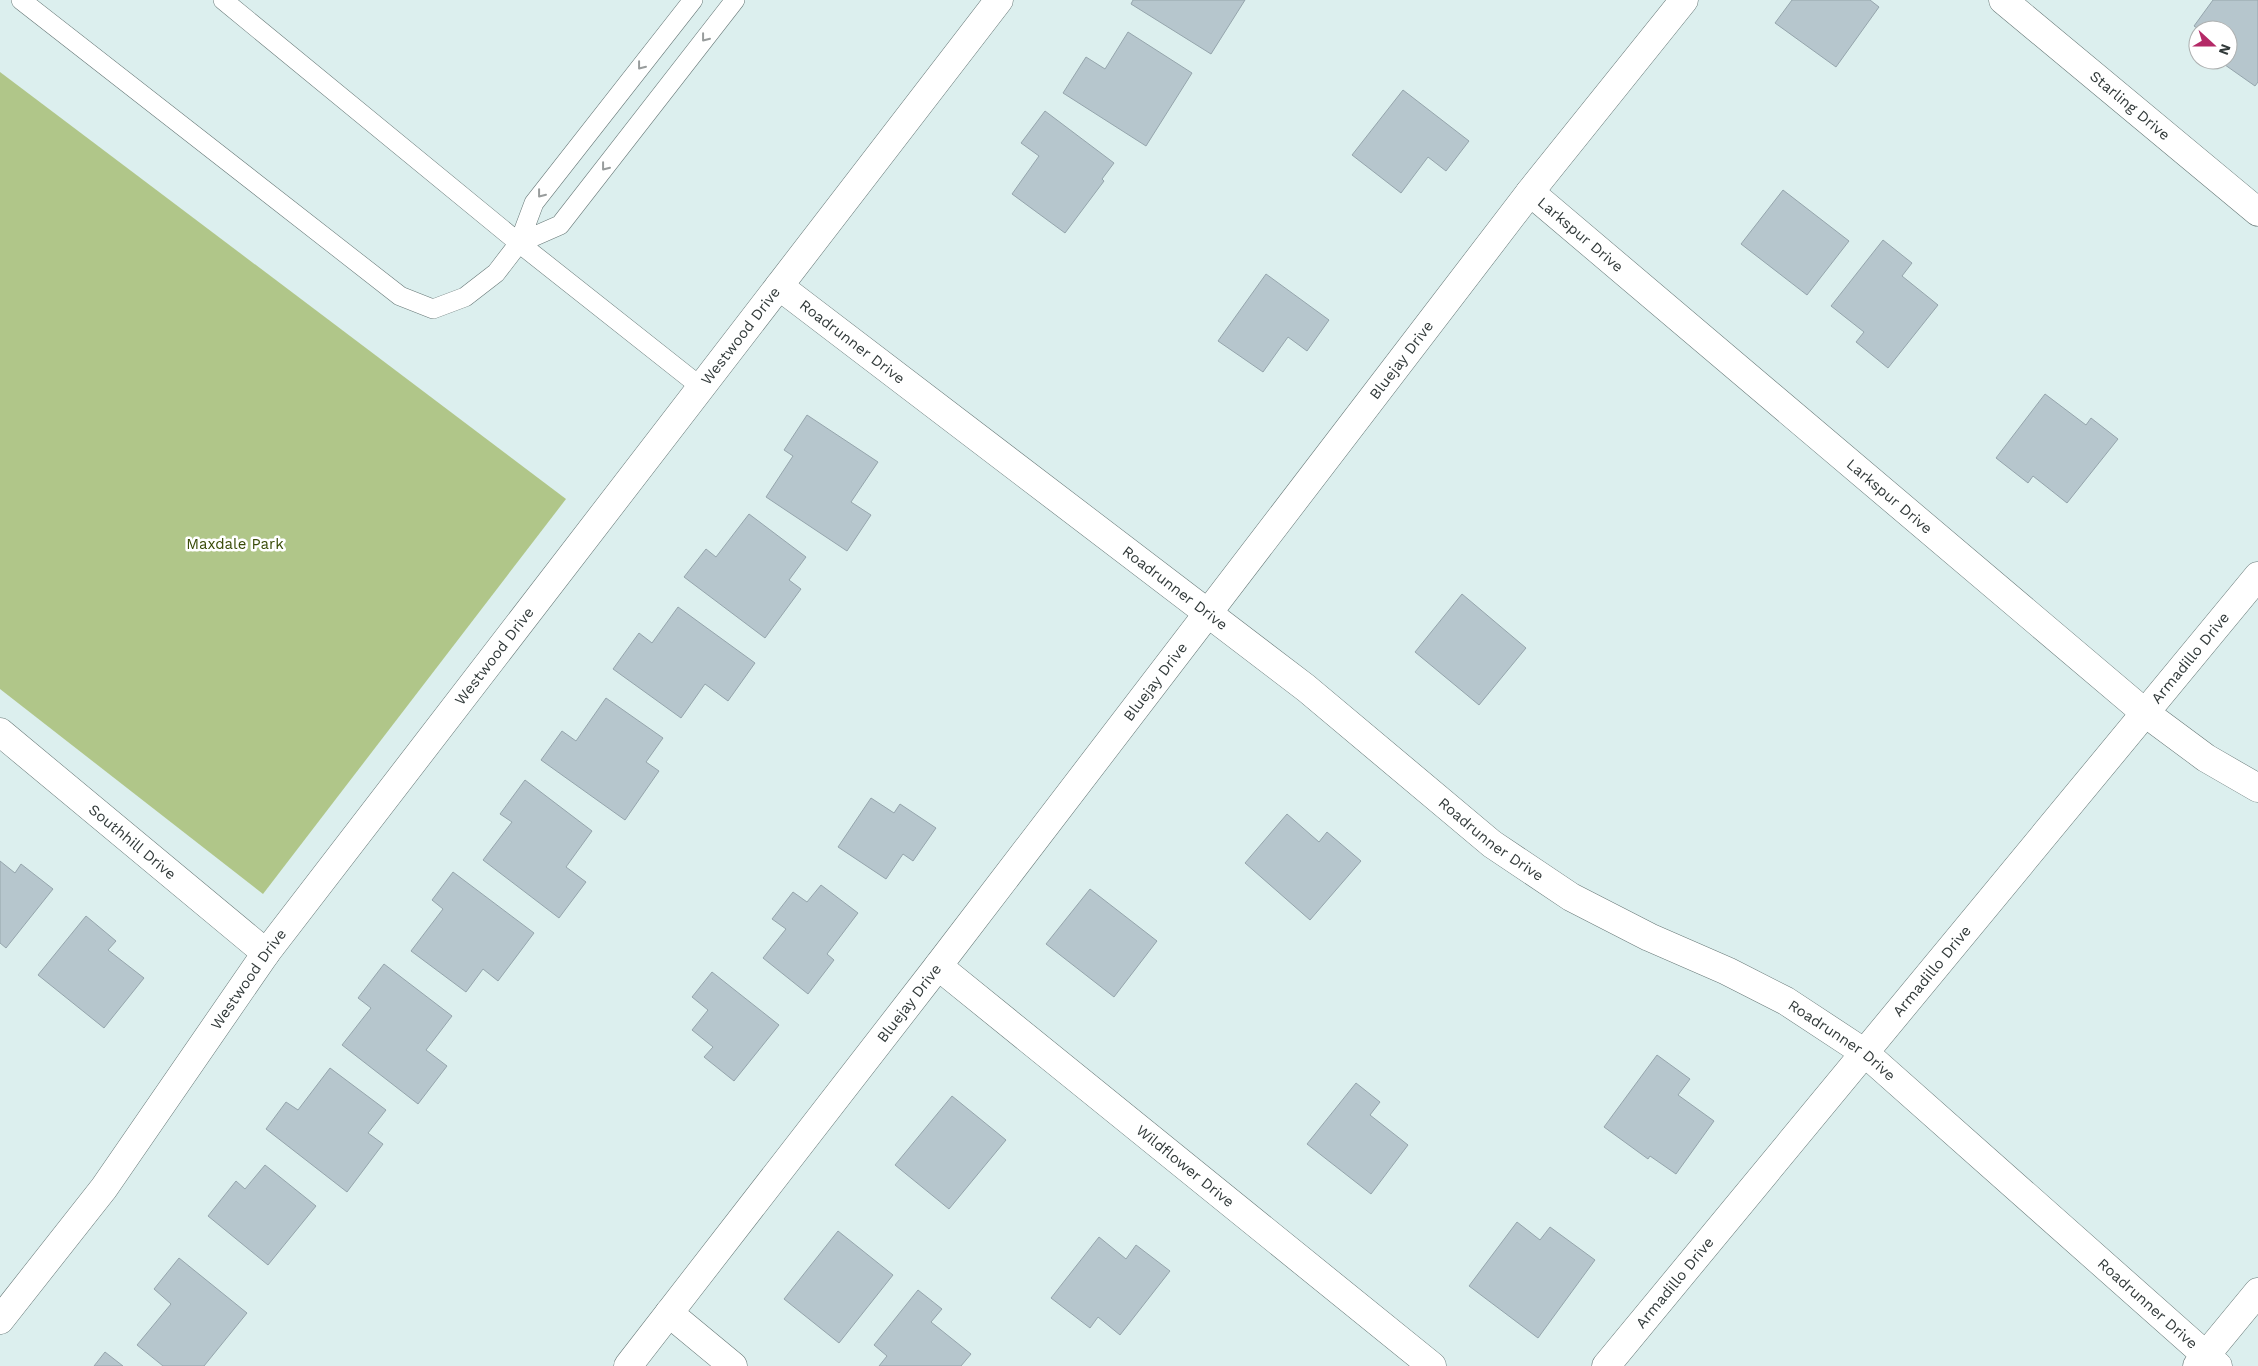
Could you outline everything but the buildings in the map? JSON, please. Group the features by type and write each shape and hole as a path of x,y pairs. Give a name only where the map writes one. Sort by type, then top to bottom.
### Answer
{"street":[{"name":"Westwood Drive","path":"0,1320 104,1188 266,953 999,0"},
{"name":"Bluejay Drive","path":"628,1366 938,966 1530,192 1684,0"},
{"name":"Starling Drive","path":"2003,0 2258,212"},
{"name":"Larkspur Drive","path":"1530,192 2144,712 2206,758 2258,788"},
{"name":"Roadrunner Drive","path":"778,286 1306,688 1492,844 1572,897 1648,938 1727,971 1786,1001 1865,1052 2207,1362"},
{"name":"Armadillo Drive","path":"1606,1366 2258,576"},
{"name":"Southhill Drive","path":"0,732 266,953"},
{"name":"Wildflower Drive","path":"938,966 1432,1366"},
{"path":"2207,1362 2258,1292"},
{"path":"669,1313 733,1366"}],"lane":[{"path":"20,0 400,296 433,309 465,297 496,273 519,243 534,203 692,0"},
{"path":"223,0 519,243 700,387"},
{"path":"519,243 560,225 735,0"}],"green space":[{"name":"Maxdale Park","path":"0,72 566,499 263,894 0,689"}]}
